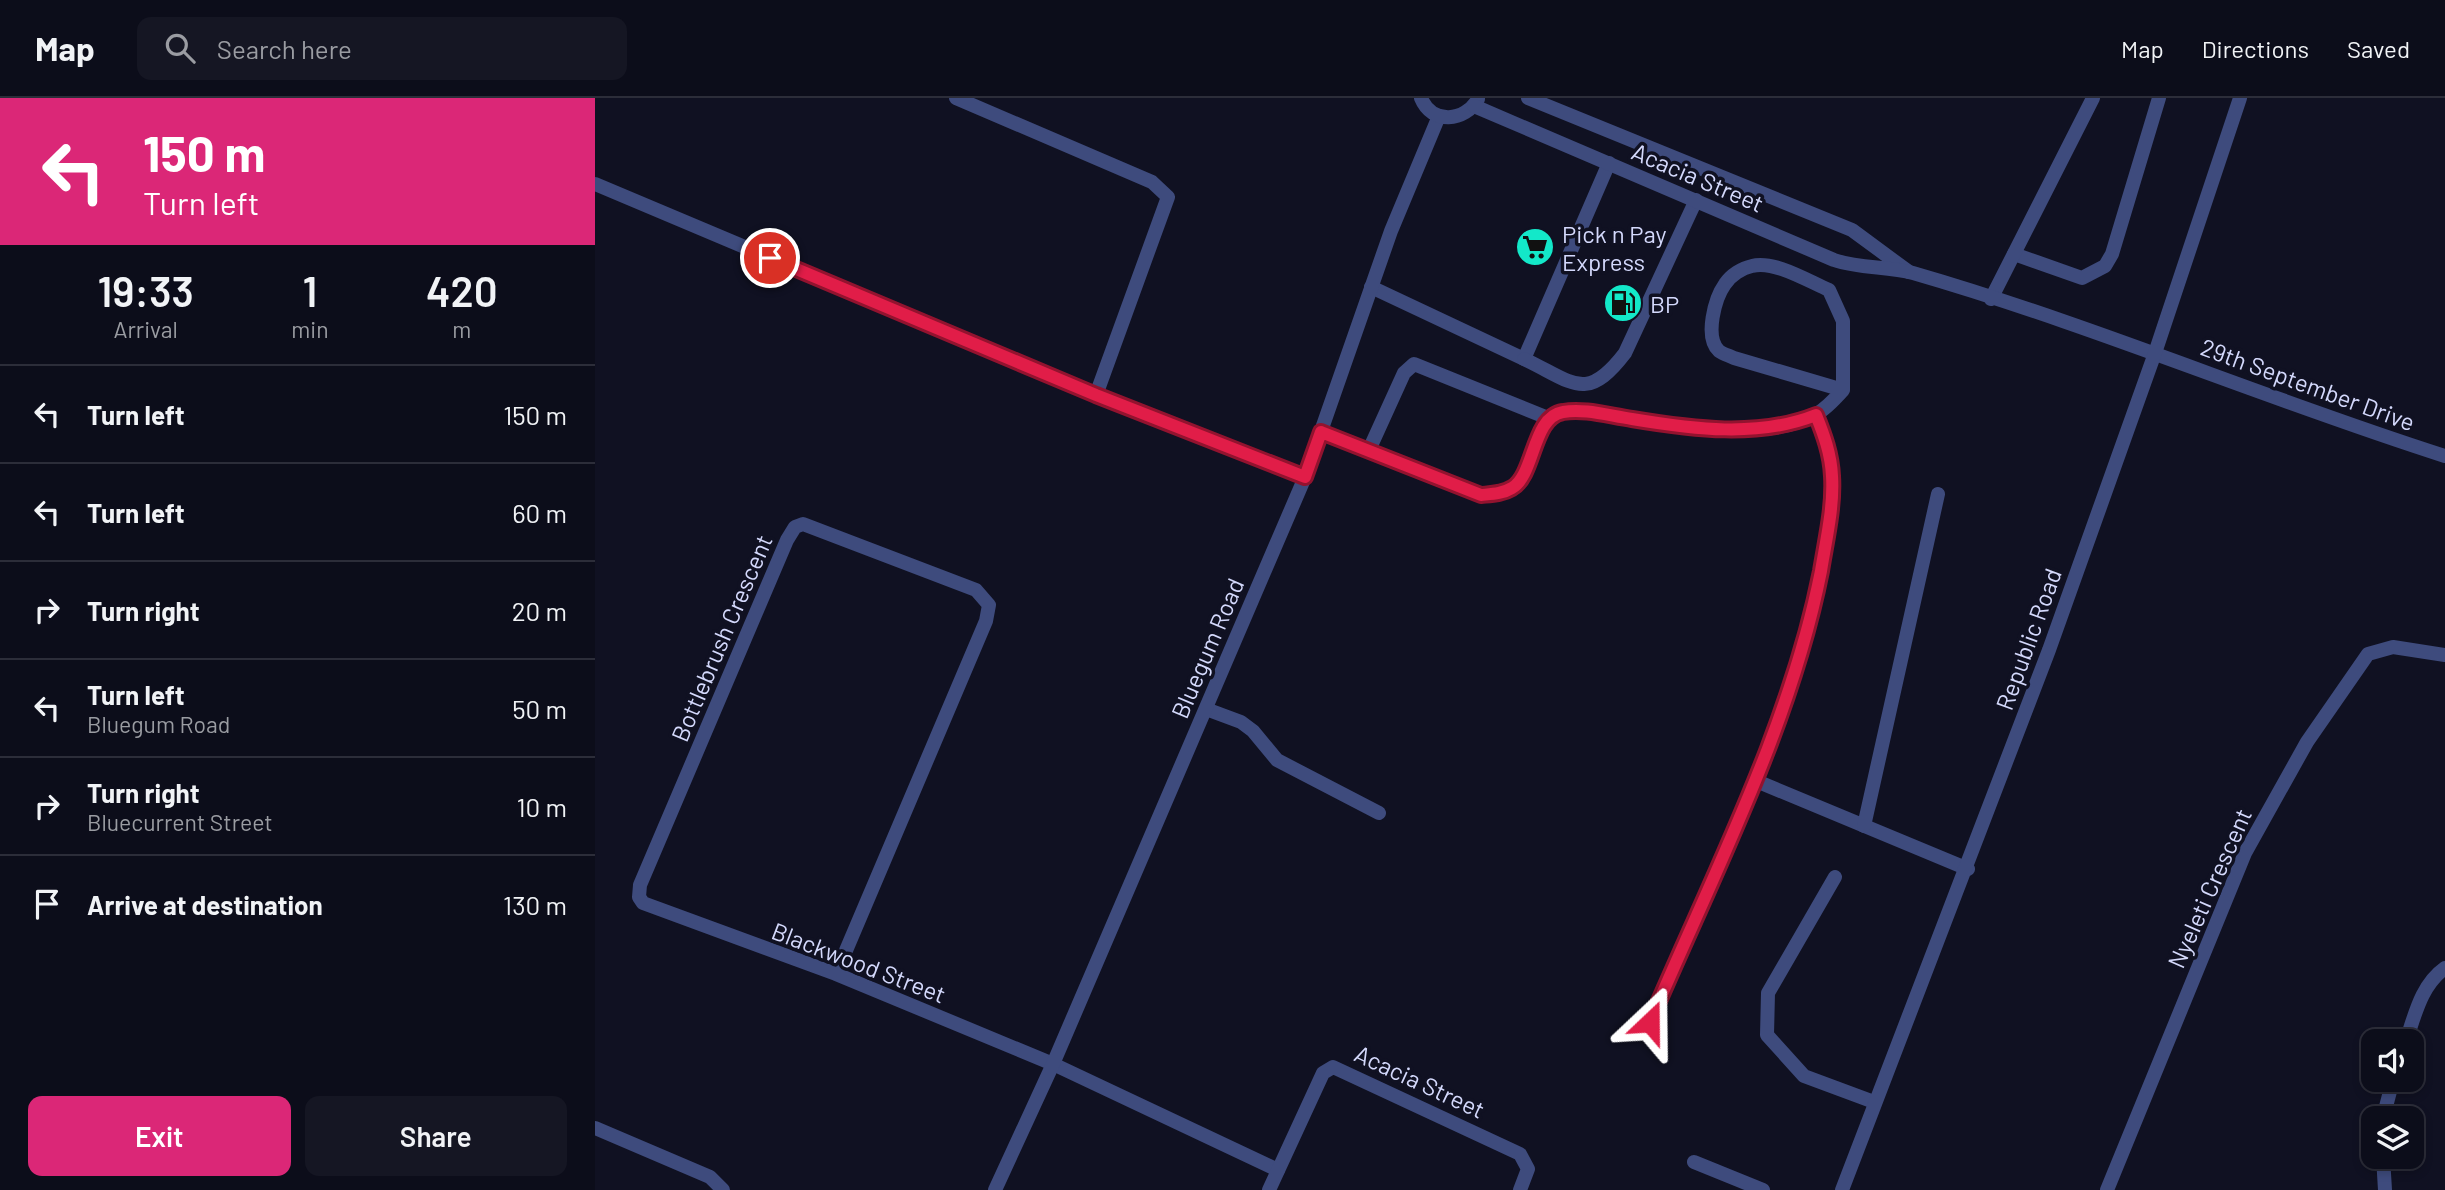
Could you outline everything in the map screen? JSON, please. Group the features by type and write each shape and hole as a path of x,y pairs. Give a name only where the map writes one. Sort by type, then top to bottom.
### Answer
{"street":[{"path":"956,98 1152,182 1168,197 1096,395"},
{"path":"1421,98 1431,111 1439,116 1458,117 1476,102"},
{"name":"Acacia Street","path":"1528,98 1852,230 1909,272"},
{"path":"1991,299 2093,98"},
{"path":"2014,254 2082,278 2105,266 2112,254 2159,98"},
{"name":"Republic Road","path":"1842,1190 1874,1102 1968,869 2155,353 2240,98"},
{"name":"Acacia Street","path":"1476,102 1609,163 1835,260 1854,267 1909,272 2155,353"},
{"name":"Bluegum Road","path":"995,1190 1053,1064 1305,477 1371,287 1439,116"},
{"path":"1524,359 1609,163"},
{"path":"595,184 1096,395 1305,477"},
{"path":"1371,287 1580,386 1594,384 1608,375 1629,345 1696,200"},
{"path":"1321,432 1481,495 1502,493 1515,487 1548,418 1562,412 1582,411 1679,427 1732,429 1780,426 1816,415 1843,390 1843,321 1829,289 1770,266 1753,265 1736,273 1724,285 1713,316 1712,338 1719,350 1734,358 1843,390"},
{"name":"29th September Drive","path":"2155,353 2346,424 2445,456"},
{"path":"1369,450 1404,373 1414,364 1548,418"},
{"path":"1650,1022 1754,780 1801,654 1827,536 1832,478 1829,448 1816,415"},
{"path":"1864,826 1938,494"},
{"name":"Bottlebrush Crescent","path":"647,906 639,897 640,886 787,540 799,524 808,524 976,590 989,605 986,621 836,974"},
{"name":"Nyeleti Crescent","path":"2107,1190 2245,853 2307,742 2368,654 2393,647 2445,655"},
{"path":"1206,709 1247,726 1277,760 1378,813"},
{"path":"1754,780 1968,869"},
{"path":"1835,877 1768,993 1767,1035 1804,1076 1874,1102"},
{"name":"Blackwood Street","path":"647,906 836,974 1053,1064"},
{"path":"2410,1029 2424,992 2445,968"},
{"path":"1053,1064 1278,1170"},
{"name":"Acacia Street","path":"1269,1190 1323,1073 1333,1067 1520,1154 1528,1169 1520,1190"},
{"path":"595,1128 710,1177 723,1190"},
{"path":"1694,1163 1763,1190"},
{"path":"2384,1169 2385,1190"}],"place":[{"name":"Pick n Pay Express","path":"1535,247"},
{"name":"BP","path":"1623,303"}],"route":[{"path":"770,258 1096,395 1305,477 1321,432 1454,482 1481,495 1502,493 1515,487 1548,418 1562,412 1582,411 1679,427 1732,429 1780,426 1816,415 1829,448 1832,478 1827,536 1816,596 1801,654 1758,769 1650,1022"}]}
